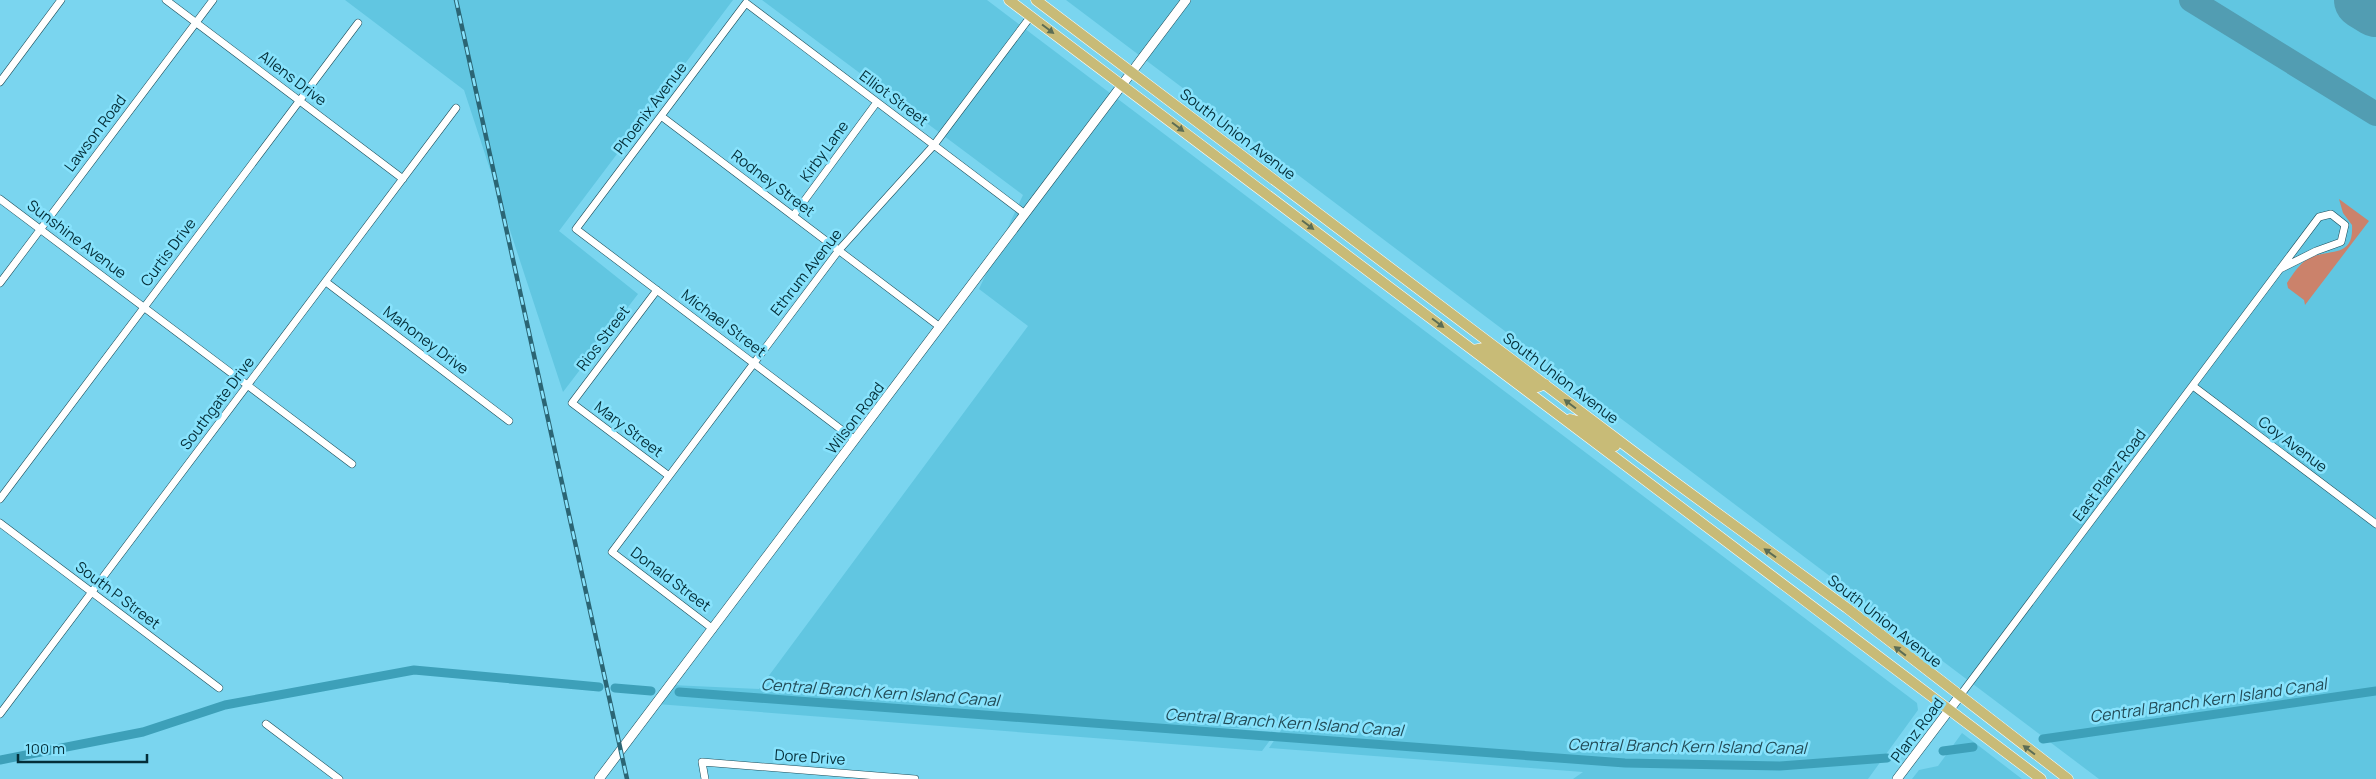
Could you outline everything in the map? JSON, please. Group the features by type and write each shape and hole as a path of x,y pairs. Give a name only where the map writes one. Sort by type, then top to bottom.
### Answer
{"main road":[{"name":"South Union Avenue","path":"1010,0 2041,779"},
{"name":"South Union Avenue","path":"1036,0 1642,458 1847,608 1959,697 2068,779"},
{"path":"1333,244 1343,232"},
{"path":"1473,350 1484,348 1533,386 1538,387 1545,384"},
{"path":"1562,417 1584,424 1628,456 1642,458"},
{"path":"1737,550 1747,536"}],"street":[{"path":"0,82 61,0"},
{"name":"Allens Drive","path":"166,0 403,179"},
{"name":"Lawson Road","path":"0,283 213,0"},
{"name":"Wilson Road","path":"599,779 1186,0"},
{"name":"Elliot Street","path":"746,3 1025,214"},
{"name":"Phoenix Avenue","path":"576,229 746,3"},
{"name":"Ethrum Avenue","path":"612,552 839,250 934,145 1031,16"},
{"name":"Curtis Drive","path":"0,498 358,23"},
{"name":"Kirby Lane","path":"793,216 877,102"},
{"name":"Southgate Drive","path":"0,714 456,108"},
{"name":"Rodney Street","path":"661,116 940,327"},
{"name":"Sunshine Avenue","path":"0,199 352,464"},
{"name":"East Planz Road","path":"1959,697 2193,386 2280,269 2319,217 2331,214 2345,225 2341,242 2316,251 2280,269"},
{"name":"Michael Street","path":"576,229 855,440"},
{"name":"Mahoney Drive","path":"326,282 509,421"},
{"name":"Rios Street","path":"572,403 657,290"},
{"name":"Coy Avenue","path":"2193,386 2376,524"},
{"name":"Mary Street","path":"572,403 669,476"},
{"name":"South P Street","path":"0,524 218,688"},
{"name":"Donald Street","path":"612,552 713,629"},
{"name":"Planz Road","path":"1897,779 1959,697"},
{"path":"266,724 339,779"},
{"name":"Dore Drive","path":"705,779 702,762 915,779"}],"shaded area":[{"path":"345,0 733,0 559,231 638,294 563,392 464,90"},
{"path":"762,0 987,0 1917,703 1918,710 1868,779 1573,779 1583,772 1269,748 1282,729 1224,728 1276,732 1262,751 657,704 671,685 759,689 1028,326 979,289 1023,195"},
{"path":"1066,0 2376,0 2376,779 2099,779"},
{"path":"2339,199 2369,221 2305,305 2304,300 2288,288 2287,283 2299,266 2308,259 2338,251 2349,243 2352,236 2352,225 2343,213"},
{"path":"1962,733 2022,779 1912,779 1919,770 1938,766"}],"waterway":[{"name":"Central Branch Kern Island Canal","path":"0,760 143,732 225,705 414,670 599,687"},
{"name":"Central Branch Kern Island Canal","path":"615,688 651,691"},
{"name":"Central Branch Kern Island Canal","path":"2043,739 2376,691"},
{"name":"Central Branch Kern Island Canal","path":"679,692 1625,763 1780,766 1887,758"},
{"name":"Central Branch Kern Island Canal","path":"1943,751 1973,747"}],"taxiway":[{"path":"2191,0 2376,114"}],"runway":[{"path":"2363,0 2376,8"}],"railway":[{"path":"456,0 627,779"}]}
